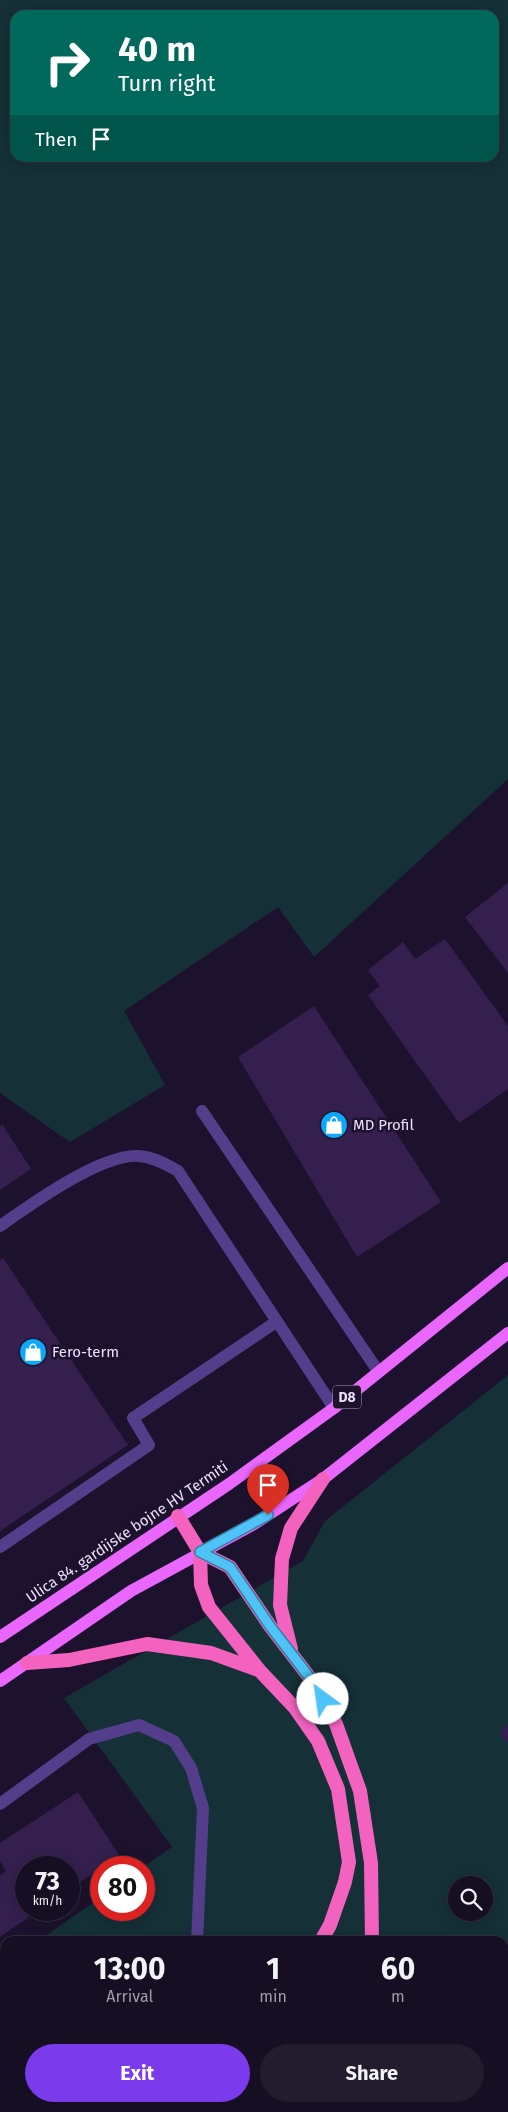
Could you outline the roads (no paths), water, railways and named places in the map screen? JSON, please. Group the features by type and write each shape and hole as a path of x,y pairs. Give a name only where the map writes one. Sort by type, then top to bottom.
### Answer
{"highway":[{"path":"292,1652 280,1605 282,1559 291,1528 323,1479"},
{"path":"178,1516 200,1552 200,1585 209,1607 260,1671 295,1708 318,1741 338,1790 348,1862 345,1882 330,1925 324,1936"},
{"path":"200,1552 230,1567 270,1626 292,1652 317,1687 336,1724 360,1791 371,1863 372,1936"},
{"path":"27,1663 69,1660 147,1644 211,1653 260,1671"}],"main road":[{"name":"Ulica 84. gardijske bojne HV Termiti","path":"0,1637 228,1484 334,1408 508,1268"},
{"path":"0,1681 131,1591 254,1524 323,1479 508,1333"}],"lane":[{"path":"202,1111 378,1371"},
{"path":"0,1226 60,1185 114,1160 138,1156 160,1161 178,1171 334,1408"},
{"path":"0,1548 149,1445 133,1418 276,1322"},
{"path":"0,1804 89,1739 140,1725 174,1741 191,1768 203,1808 197,1936"}],"place":[{"name":"MD Profil","path":"334,1125"},
{"name":"Fero-term","path":"33,1352"}]}
